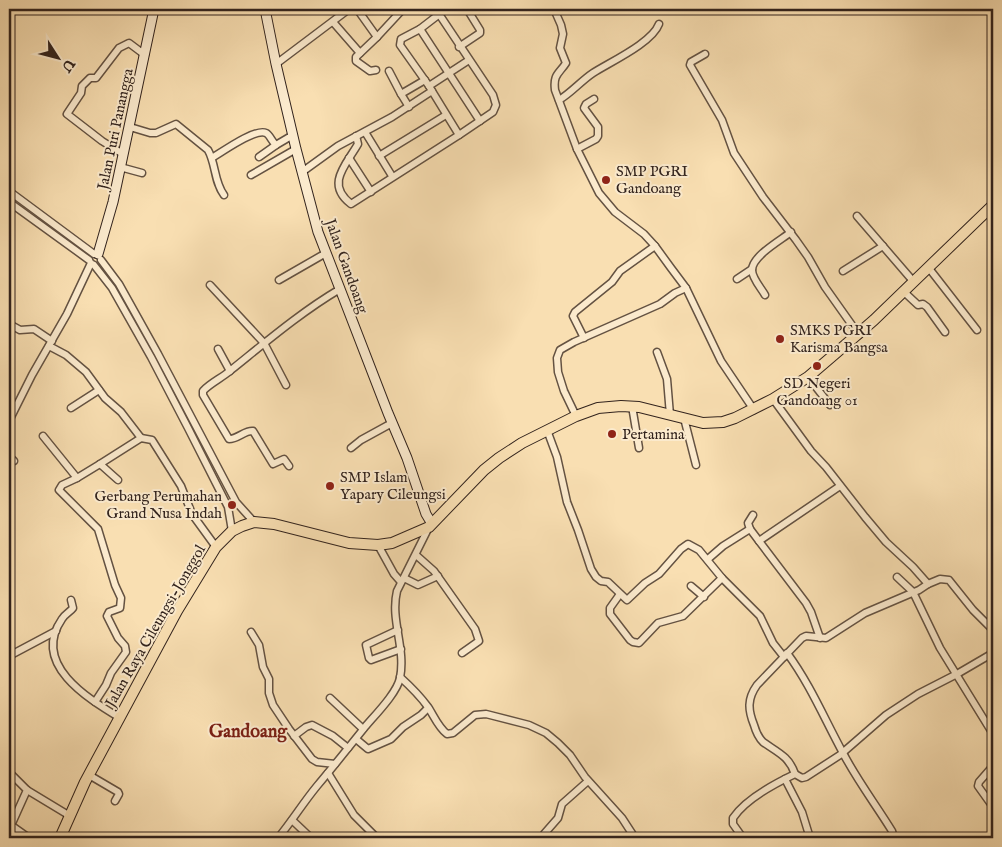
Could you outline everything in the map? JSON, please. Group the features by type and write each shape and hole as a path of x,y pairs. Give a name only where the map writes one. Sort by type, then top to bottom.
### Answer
{"main road":[{"name":"Jalan Raya Cileungsi-Jonggol","path":"60,838 89,775 177,611 216,547 232,531 254,522 274,524 349,543 378,545 392,543 430,525 491,464 522,444 576,416 598,408 632,406 703,423 723,422 754,410 808,377 858,335 993,205"}],"street":[{"name":"Jalan Puri Panangga","path":"98,256 110,217 154,9"},
{"name":"Jalan Gandoang","path":"265,9 276,64 310,205 340,289 407,458 430,525"},
{"path":"276,64 349,9"},
{"path":"357,9 377,37"},
{"path":"376,70 370,71 356,61 356,58 403,9"},
{"path":"446,9 420,29 401,39 400,45 429,86 459,134"},
{"path":"459,47 480,33 467,9"},
{"path":"554,9 561,25 563,34 560,48 566,63 557,73 554,82 577,149 594,184 606,202 644,234 655,246 686,288 721,360 754,410"},
{"path":"357,139 342,169 338,182 340,191 351,204 492,112 496,101 439,14"},
{"path":"333,22 360,52"},
{"path":"559,100 594,73 648,38 657,30 659,24"},
{"path":"420,29 480,121"},
{"path":"123,154 102,141 67,114 81,93 82,86 90,78 96,78 119,48 129,42 145,55"},
{"path":"705,54 691,62 690,66 722,120 734,153 763,197 791,232 858,335"},
{"path":"302,172 338,146 357,139 365,132 409,106 429,86 469,60"},
{"path":"389,71 409,106"},
{"path":"401,94 429,86"},
{"path":"577,149 598,136 598,127 584,108 586,104 594,99"},
{"path":"379,156 446,115"},
{"path":"130,127 156,133 176,124 208,150 212,158 213,169 224,196"},
{"path":"212,158 254,134 263,132 268,134 276,145"},
{"path":"365,132 392,176"},
{"path":"259,157 294,135"},
{"path":"357,139 369,141"},
{"path":"251,176 296,149"},
{"path":"349,158 371,192"},
{"path":"120,167 142,173"},
{"path":"9,191 98,256 119,284 158,354 228,506 232,531"},
{"path":"9,202 91,263 112,288 236,502 254,522"},
{"path":"857,216 913,281"},
{"path":"737,279 752,269 761,254 791,232"},
{"path":"584,338 573,316 575,312 606,287 620,271 655,246"},
{"path":"843,272 883,246"},
{"path":"279,280 326,252"},
{"path":"9,421 67,314 91,263 91,256 98,256"},
{"path":"91,263 98,265 98,256"},
{"path":"928,268 977,330"},
{"path":"752,269 765,295"},
{"path":"210,285 264,343 286,385"},
{"path":"576,416 558,372 558,353 564,347 660,304 675,293 686,288"},
{"path":"289,466 284,459 273,464 254,431 249,431 229,439 202,392 316,304 340,289"},
{"path":"904,291 918,305 923,304 927,307 945,332"},
{"path":"9,324 20,330 34,329 72,359 86,372 99,390 142,438"},
{"path":"218,349 230,371"},
{"path":"658,352 668,379 670,415"},
{"path":"151,357 158,354"},
{"path":"808,377 830,405"},
{"path":"71,408 99,390"},
{"path":"773,399 811,451 886,542 928,584"},
{"path":"632,406 639,448"},
{"path":"684,418 696,465"},
{"path":"351,448 361,440 392,423"},
{"path":"547,430 557,456 567,502 591,569 596,577 601,581 608,582 626,600 658,574 686,544 695,547 708,559 722,578 760,616 773,643 800,671 816,704 833,731 842,753 892,830 894,838"},
{"path":"43,436 77,478"},
{"path":"95,702 111,673 125,655 126,650 113,630 107,616 109,612 120,608 122,601 115,585 98,529 59,490 62,485 77,478 142,438 149,439 156,443 181,486 192,514 216,547"},
{"path":"100,464 118,480"},
{"path":"759,541 812,507 840,486"},
{"path":"230,517 242,510"},
{"path":"753,515 748,523 750,529 806,603 820,638"},
{"path":"278,838 383,705 398,683 401,649 396,622 395,596 430,525"},
{"path":"708,559 750,529"},
{"path":"378,545 394,574 403,580 418,585 438,576"},
{"path":"416,555 438,576 475,629 479,639 478,643 462,653"},
{"path":"897,577 913,592 936,640 993,734"},
{"path":"620,594 609,610 630,640 636,643 641,641 660,622 683,616 722,578"},
{"path":"993,630 973,610 949,580 940,579 865,613 826,638 804,636 754,689 749,714 758,736 785,757 796,774 802,778 806,777 842,753 886,715 918,694 957,674 993,652"},
{"path":"692,586 704,597"},
{"path":"71,600 73,608 62,618 56,631 53,646 55,659 64,674 84,694 120,718"},
{"path":"398,630 366,645 371,660 401,649"},
{"path":"9,656 56,631"},
{"path":"251,632 259,645 263,667 269,679 269,693 273,705 312,759 317,762 335,764"},
{"path":"400,677 416,693 446,734 453,733 475,715 486,714 529,725 546,733 570,755 588,781 622,818 635,838"},
{"path":"330,698 363,729"},
{"path":"356,739 368,748 385,742 428,708"},
{"path":"294,736 306,726 312,725 333,736 348,748"},
{"path":"993,766 982,778 978,786 993,807"},
{"path":"9,772 27,790 70,816"},
{"path":"328,773 354,815 377,838"},
{"path":"743,838 732,821 735,814 755,797 796,774"},
{"path":"89,775 118,792 119,794 115,801"},
{"path":"786,779 802,812 810,838"},
{"path":"544,834 558,818 562,804 588,781"},
{"path":"27,790 10,828 29,838"},
{"path":"292,820 311,838"}],"place":[{"name":"SMP PGRI Gandoang","path":"606,180"},
{"name":"SMKS PGRI Karisma Bangsa","path":"780,339"},
{"name":"SD Negeri Gandoang 01","path":"817,366"},
{"name":"Pertamina","path":"612,434"},
{"name":"SMP Islam Yapary Cileungsi","path":"330,486"},
{"name":"Gerbang Perumahan Grand Nusa Indah","path":"232,505"}],"district":[{"name":"Gandoang","path":"248,731"}]}
